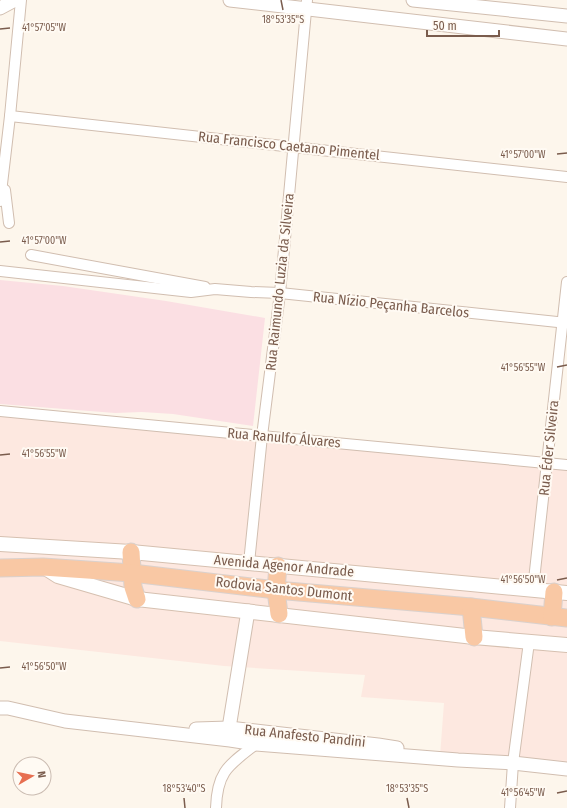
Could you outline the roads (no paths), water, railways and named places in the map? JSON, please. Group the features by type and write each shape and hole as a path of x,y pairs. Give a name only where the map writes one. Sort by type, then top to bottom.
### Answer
{"highway":[{"path":"131,552 133,587 137,599"},
{"path":"278,566 276,590 279,614"},
{"name":"Rodovia Santos Dumont","path":"0,568 43,567 132,573 276,590 471,607 560,617"},
{"path":"560,617 561,592"},
{"path":"471,607 474,637"}],"main road":[{"name":"Avenida Agenor Andrade","path":"0,544 131,552 561,592"},
{"path":"43,567 58,576 137,599 474,637 567,645"}],"street":[{"path":"0,8 15,0"},
{"path":"0,201 21,0"},
{"path":"230,0 306,5 567,39"},
{"path":"413,0 567,16"},
{"name":"Rua Raimundo Luzia da Silveira","path":"249,563 262,436 280,293 306,5"},
{"name":"Rua Francisco Caetano Pimentel","path":"10,116 567,177"},
{"path":"4,166 9,222"},
{"name":"Rua Nízio Peçanha Barcelos","path":"31,255 215,289 280,293 565,323"},
{"name":"Rua Nízio Peçanha Barcelos","path":"0,271 191,292 215,289"},
{"name":"Rua Éder Silveira","path":"533,589 565,323 567,282"},
{"name":"Rua Ranulfo Álvares","path":"0,411 567,465"},
{"path":"229,728 248,611"},
{"path":"510,808 513,763 529,642"},
{"name":"Rua Anafesto Pandini","path":"0,708 8,708 64,722 256,744 513,763 567,769"},
{"name":"Rua Anafesto Pandini","path":"150,731 229,728 378,744 458,760"},
{"path":"216,808 216,797 220,779 230,764 256,744"}]}
